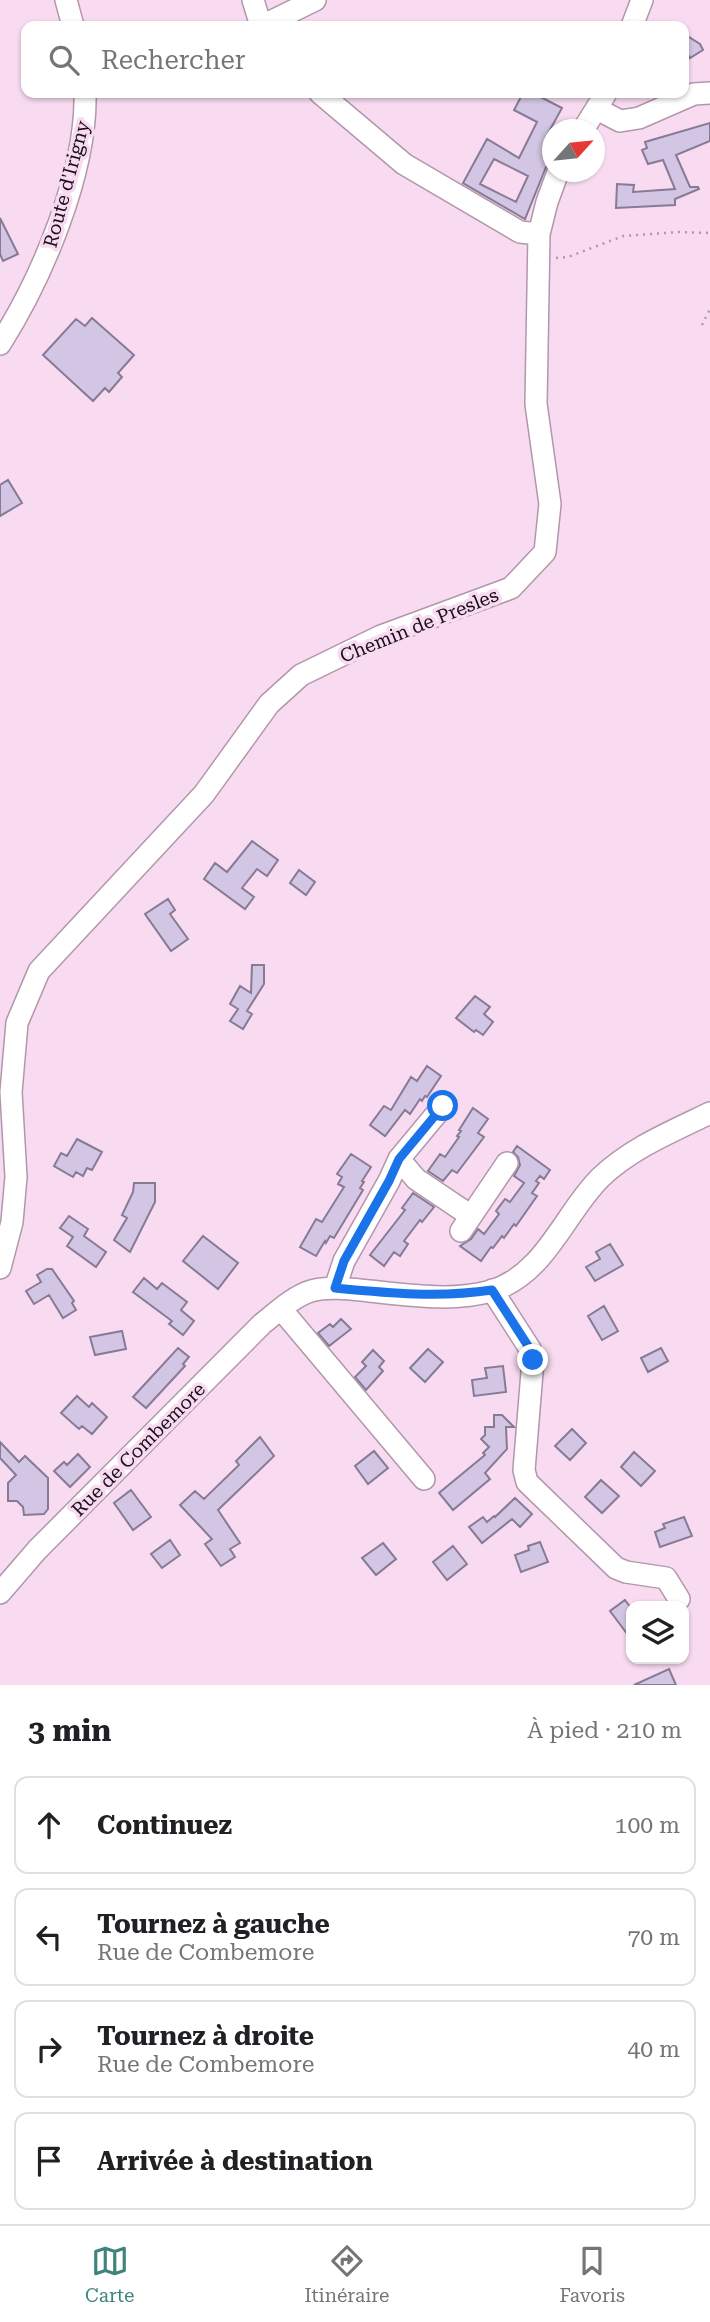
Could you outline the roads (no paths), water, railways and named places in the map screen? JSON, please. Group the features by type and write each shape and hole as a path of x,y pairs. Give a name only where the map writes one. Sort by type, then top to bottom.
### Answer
{"street":[{"path":"66,0 72,21"},
{"path":"253,0 260,21"},
{"path":"272,21 315,0"},
{"path":"634,21 642,0"},
{"path":"689,96 710,93"},
{"name":"Route d'Irigny","path":"0,344 38,274 58,226 86,116 85,98"},
{"path":"326,98 404,164 520,232 539,234"},
{"path":"590,119 602,101 620,121 639,118 685,98"},
{"name":"Chemin de Presles","path":"0,1268 12,1222 16,1177 11,1092 17,1023 39,971 204,794 269,704 301,675 381,636 511,588 545,552 550,504 536,404 538,259 539,234 554,182"},
{"path":"335,1288 344,1261 399,1159 443,1106"},
{"name":"Rue de Combemore","path":"0,1593 47,1540 262,1324 281,1309 309,1291 335,1288 457,1296 492,1290 517,1278 538,1259 599,1179 619,1162 710,1112"},
{"path":"399,1159 416,1179 466,1224 507,1163"},
{"path":"492,1290 530,1349 533,1360 524,1470 527,1482 616,1567 626,1573 666,1578 679,1599"},
{"path":"281,1309 424,1479"}]}
